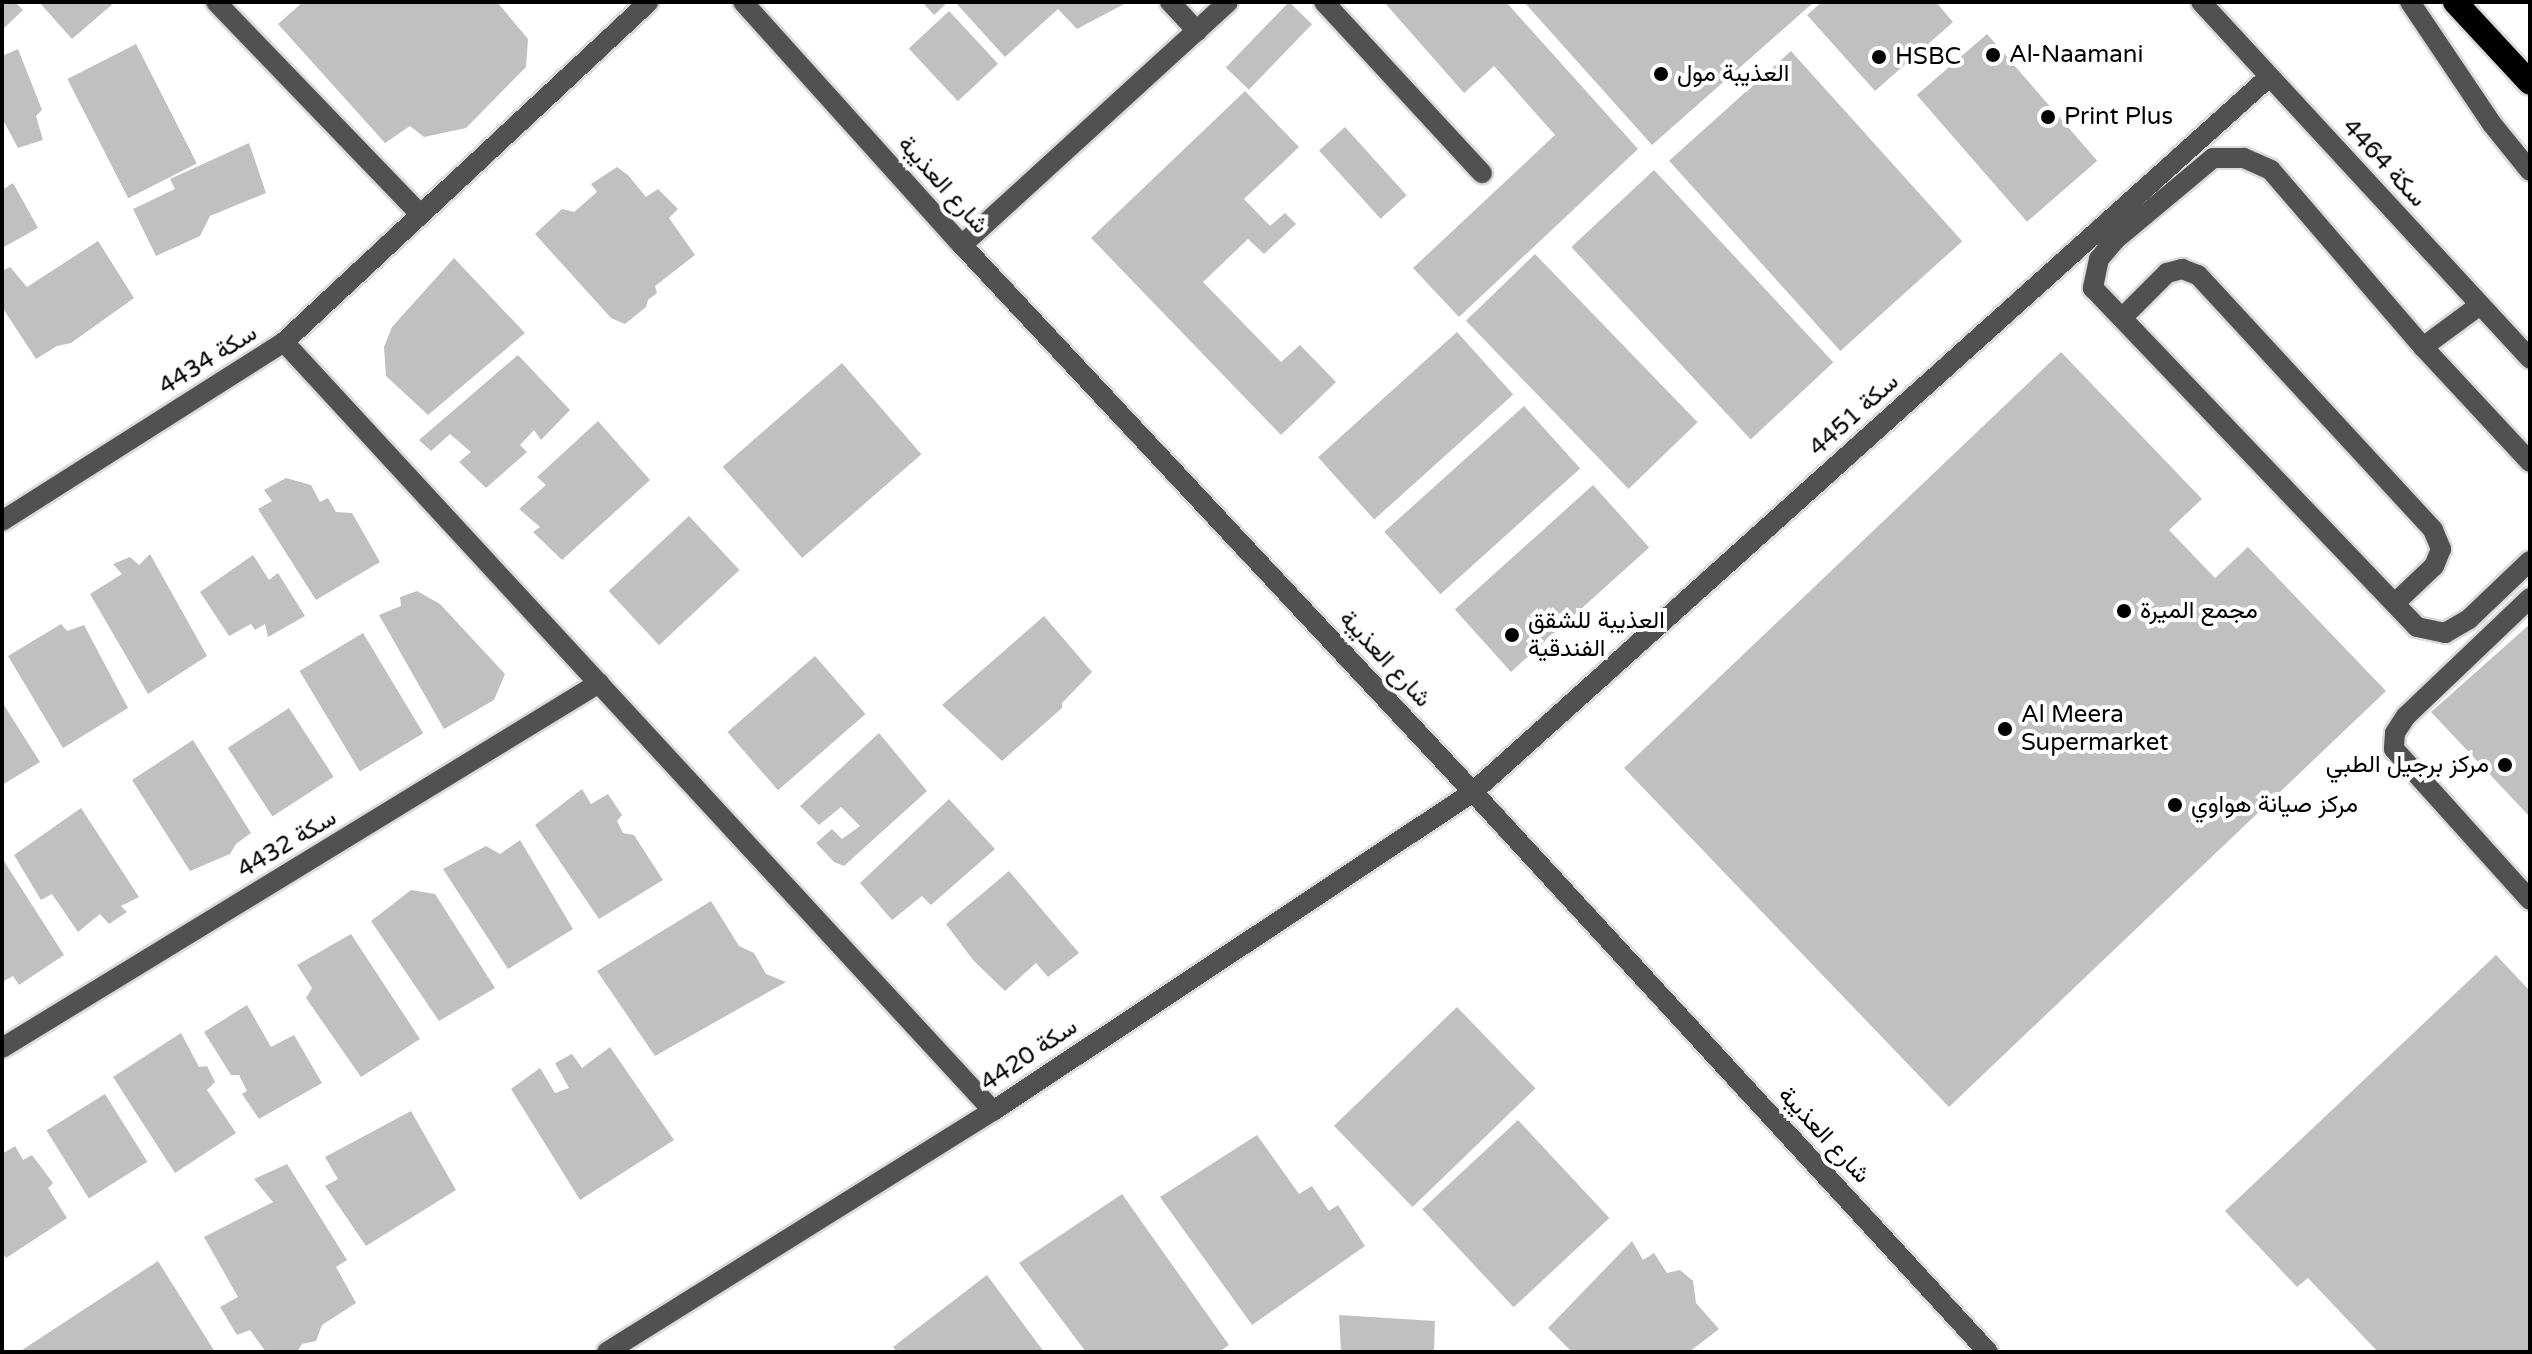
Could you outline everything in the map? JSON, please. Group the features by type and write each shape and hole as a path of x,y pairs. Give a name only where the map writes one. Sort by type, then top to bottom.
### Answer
{"highway":[{"path":"2455,2 2530,83"}],"street":[{"path":"216,2 420,214"},
{"name":"سكة 4434","path":"2,521 284,342 648,2"},
{"name":"شارع العذيبة","path":"743,2 962,245 1473,792 1988,1352"},
{"path":"1170,2 1197,31"},
{"path":"962,245 1228,2"},
{"path":"1324,2 1482,173"},
{"name":"سكة 4464","path":"2201,2 2530,359"},
{"path":"2410,2 2492,124 2530,171"},
{"name":"سكة 4451","path":"1473,792 2269,77"},
{"path":"2530,462 2423,347 2271,170 2244,158 2213,158 2115,240 2099,259 2093,288 2417,627 2445,633 2469,619 2530,561"},
{"path":"2122,318 2167,273 2182,269 2198,275 2433,530 2441,549 2434,566 2395,603"},
{"path":"2423,347 2480,305"},
{"path":"284,342 993,1111"},
{"path":"2530,598 2406,716 2395,733 2394,749 2530,900"},
{"name":"سكة 4432","path":"2,1048 599,683"},
{"name":"سكة 4420","path":"607,1352 993,1111 1473,792"}],"building":[{"path":"2,2 15,2 23,10 2,30"},
{"path":"39,2 115,2 72,39"},
{"path":"303,2 497,2 528,39 526,67 466,128 424,137 410,126 385,143 278,24"},
{"path":"922,2 948,2 934,15"},
{"path":"955,2 1128,2 1077,29 1058,9 1005,57"},
{"path":"1289,2 1312,24 1249,90 1226,67"},
{"path":"1384,2 1506,2 1638,149 1459,317 1413,268 1555,135 1494,66 1464,93"},
{"name":"العذيبة مول","path":"1524,2 1814,2 1652,145"},
{"name":"HSBC","path":"1822,2 1936,2 1953,22 1875,91 1807,15"},
{"path":"949,11 998,64 958,101 909,49"},
{"path":"1987,34 2097,161 2027,222 1917,95"},
{"path":"136,44 197,163 128,198 67,79"},
{"path":"18,49 42,110 36,116 43,140 18,148 2,118 2,56"},
{"path":"1791,51 1962,241 1840,351 1669,161"},
{"path":"1245,91 1299,147 1244,199 1270,226 1285,213 1296,224 1264,254 1248,239 1203,282 1281,362 1300,345 1336,382 1281,435 1091,238"},
{"path":"1345,127 1407,195 1381,219 1319,150"},
{"path":"249,143 266,193 210,216 200,236 156,256 133,209 175,189 170,179"},
{"path":"617,167 646,197 658,189 678,209 669,218 695,255 655,286 657,293 648,300 646,307 625,324 611,318 535,234 562,209 574,212 597,192 591,184"},
{"path":"1654,170 1833,362 1751,439 1571,247"},
{"path":"13,183 38,228 2,248 2,190"},
{"path":"98,241 134,298 71,343 57,346 36,359 2,307 2,271 10,267 27,287"},
{"path":"1535,254 1698,422 1628,489 1466,321"},
{"path":"454,258 525,333 428,415 386,376 384,347 392,327"},
{"path":"1457,332 1513,394 1374,520 1318,457"},
{"name":"Al Meera Supermarket","path":"2061,352 2202,499 2169,530 2215,578 2248,547 2386,691 1949,1107 1624,768"},
{"path":"518,355 570,410 541,440 534,430 520,445 527,452 486,488 459,462 471,452 450,434 431,451 419,440"},
{"path":"842,363 921,454 802,558 723,467"},
{"path":"1524,406 1580,468 1440,594 1384,532"},
{"path":"598,421 650,480 562,560 533,532 540,527 519,509 546,485 537,477"},
{"path":"286,478 311,485 320,502 328,498 336,512 352,513 380,562 316,600 258,509 272,501 264,490"},
{"path":"1593,485 1649,547 1511,672 1455,609"},
{"path":"689,516 739,570 659,645 609,591"},
{"path":"150,554 207,656 148,694 90,594 122,574 113,564 130,557 139,565"},
{"path":"253,555 269,580 278,573 305,616 268,637 265,624 255,630 251,624 229,636 200,592"},
{"path":"417,591 440,604 505,674 494,700 444,729 379,615 401,606 400,597"},
{"path":"1044,616 1092,672 1062,703 1062,708 1002,761 942,705"},
{"path":"61,624 67,631 84,625 128,708 63,748 8,656"},
{"name":"مركز برجيل الطبي","path":"2530,624 2530,817 2431,712"},
{"path":"363,633 423,733 360,771 300,671"},
{"path":"815,656 866,714 778,790 727,732"},
{"path":"2,702 40,762 2,785"},
{"path":"289,708 334,777 272,817 228,748"},
{"path":"879,733 927,791 844,866 834,862 816,843 832,829 842,839 860,826 841,807 819,825 800,806"},
{"path":"193,740 251,833 236,844 230,854 190,871 132,780"},
{"path":"582,789 591,804 608,794 622,815 617,821 623,833 634,835 663,880 599,919 535,825"},
{"path":"949,799 995,849 931,905 922,896 892,920 860,883"},
{"path":"81,808 139,897 121,906 127,912 109,924 100,914 78,932 52,894 41,900 14,855"},
{"path":"520,840 573,929 508,969 443,869 486,846 500,854"},
{"path":"2,858 64,955 19,985 13,976 2,982"},
{"path":"1009,871 1079,953 1048,977 1036,963 1005,991 973,960 946,924"},
{"path":"411,890 435,894 495,988 439,1021 371,921"},
{"path":"711,901 739,946 754,953 766,974 786,982 655,1056 597,971"},
{"path":"351,934 420,1039 361,1077 306,998 312,988 297,965"},
{"path":"2496,955 2530,991 2530,1352 2378,1352 2308,1278 2297,1287 2225,1211"},
{"path":"247,1005 271,1047 294,1035 322,1083 259,1119 242,1094 247,1091 239,1075 231,1075 204,1032"},
{"path":"1457,1007 1535,1088 1412,1207 1334,1126"},
{"path":"181,1033 199,1067 207,1066 215,1082 207,1090 236,1133 175,1173 113,1077"},
{"path":"610,1047 674,1140 580,1200 511,1089 540,1068 555,1093 569,1088 555,1063 572,1054 582,1068"},
{"path":"105,1094 147,1162 89,1198 46,1131"},
{"path":"411,1111 456,1190 366,1246 325,1186 338,1179 325,1157"},
{"path":"1518,1120 1609,1218 1514,1307 1422,1209"},
{"path":"1257,1135 1299,1194 1312,1186 1329,1211 1338,1205 1365,1246 1252,1325 1160,1197"},
{"path":"15,1146 23,1160 32,1155 53,1183 48,1188 67,1218 6,1258 2,1251 2,1154"},
{"path":"287,1164 347,1260 336,1267 356,1303 322,1325 316,1341 302,1344 297,1352 266,1352 250,1330 237,1335 220,1307 238,1297 204,1237 273,1202 254,1179"},
{"path":"1122,1194 1229,1345 1219,1352 1086,1352 1019,1263"},
{"path":"1632,1241 1643,1260 1654,1253 1667,1273 1680,1270 1693,1281 1696,1303 1719,1329 1689,1352 1572,1352 1548,1328"},
{"path":"158,1261 215,1352 19,1352"},
{"path":"987,1275 1044,1352 897,1352 893,1347"},
{"path":"1339,1315 1435,1321 1434,1352 1341,1352"}],"place":[{"name":"Al-Naamani","path":"1993,55"},
{"name":"HSBC","path":"1879,57"},
{"name":"العذيبة مول","path":"1661,74"},
{"name":"Print Plus","path":"2048,117"},
{"name":"مجمع الميرة","path":"2124,611"},
{"name":"العذيبة للشقق الفندقية","path":"1512,635"},
{"name":"Al Meera Supermarket","path":"2005,729"},
{"name":"مركز برجيل الطبي","path":"2505,765"},
{"name":"مركز صيانة هواوي","path":"2175,805"}]}
